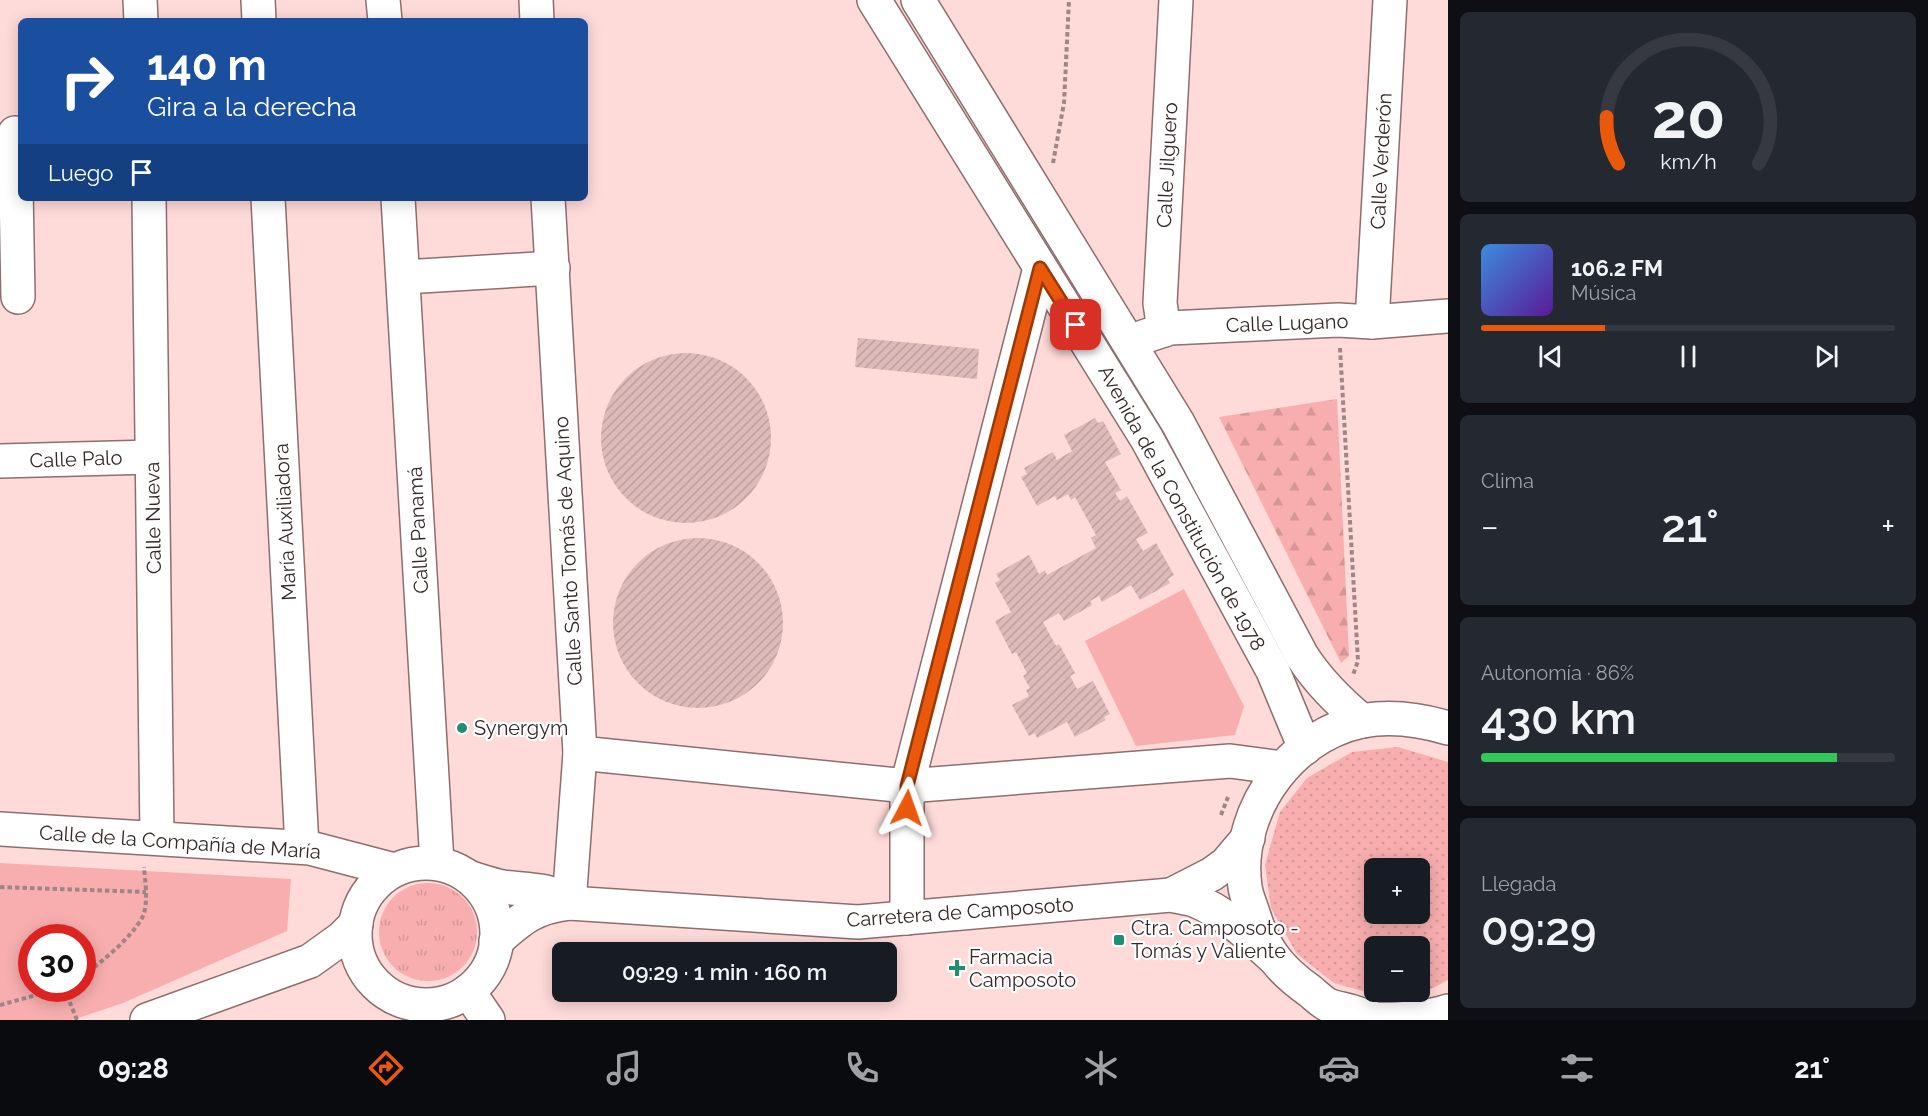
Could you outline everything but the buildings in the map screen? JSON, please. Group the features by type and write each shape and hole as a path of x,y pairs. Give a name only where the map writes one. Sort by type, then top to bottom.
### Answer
{"street":[{"path":"140,0 141,18"},
{"path":"258,0 259,18"},
{"path":"383,0 385,18"},
{"path":"536,0 537,18"},
{"name":"Avenida de la Constitución de 1978","path":"874,0 1147,438 1274,671 1294,758"},
{"name":"Avenida de la Constitución de 1978","path":"918,0 1178,423 1310,670 1337,700 1362,721"},
{"name":"Calle Jilguero","path":"1164,330 1160,303 1176,0"},
{"name":"Calle Verderón","path":"1372,322 1389,0"},
{"path":"12,134 18,297"},
{"name":"Calle Nueva","path":"149,201 152,457 149,837"},
{"name":"María Auxiliadora","path":"268,201 302,847"},
{"name":"Calle Panamá","path":"398,201 436,863"},
{"name":"Calle Santo Tomás de Aquino","path":"548,201 580,753 568,903"},
{"path":"404,277 553,268"},
{"path":"907,918 907,786 1040,268"},
{"name":"Calle Lugano","path":"1128,342 1164,330 1338,320 1372,322 1448,316"},
{"name":"Calle Palo","path":"0,461 152,457"},
{"path":"1438,1016 1378,1019 1324,1012 1288,975 1259,934 1245,887 1245,855 1251,823 1264,794 1294,758 1332,730 1377,719 1413,719 1448,728"},
{"path":"580,753 907,786 1294,758"},
{"name":"Calle de la Compañía de María","path":"0,829 302,847 394,870"},
{"name":"Carretera de Camposoto","path":"1171,895 1212,874 1226,864 1248,838"},
{"path":"415,863 436,863 471,878 483,892 493,909 497,931 494,954 484,975 468,991 451,1000 432,1004 413,1003 393,1009 364,968 356,946 356,924 363,902 370,892 376,884 394,870 415,863"},
{"name":"Carretera de Camposoto","path":"471,878 551,894 561,897 568,903"},
{"name":"Carretera de Camposoto","path":"496,942 536,910 568,903 858,922 1171,895 1194,900 1215,912 1254,940 1275,959"},
{"path":"147,1020 310,961 342,938 356,924"},
{"path":"310,961 329,960 364,968"},
{"path":"468,991 488,1020"}],"path":[{"path":"1037,195 1049,183 1064,103 1069,0"},
{"path":"1337,700 1348,688 1358,661 1338,320"},
{"path":"96,966 126,938 143,916 149,837"},
{"path":"0,886 146,892"},
{"path":"0,1005 18,1000"},
{"path":"69,1002 77,1020"}],"green space":[{"path":"1337,399 1349,656 1341,663 1219,417"},
{"path":"1184,589 1244,706 1235,735 1136,746 1085,641"},
{"path":"1398,747 1448,762 1448,980 1430,989 1430,936 1364,936 1364,991 1334,983 1297,954 1271,908 1265,865 1280,812 1307,778 1352,752"},
{"path":"0,863 291,879 287,931 123,1003 72,1020 0,1020"},
{"path":"428,883 447,886 463,897 474,913 477,932 474,951 463,967 447,978 428,981 409,978 393,967 382,951 379,932 382,913 393,897 409,886"}],"place":[{"name":"Synergym","path":"462,728"},
{"name":"Ctra. Camposoto - Tomás y Valiente","path":"1119,940"},
{"name":"Farmacia Camposoto","path":"957,968"}],"route":[{"path":"907,808 907,786 1040,268 1076,325"}]}
